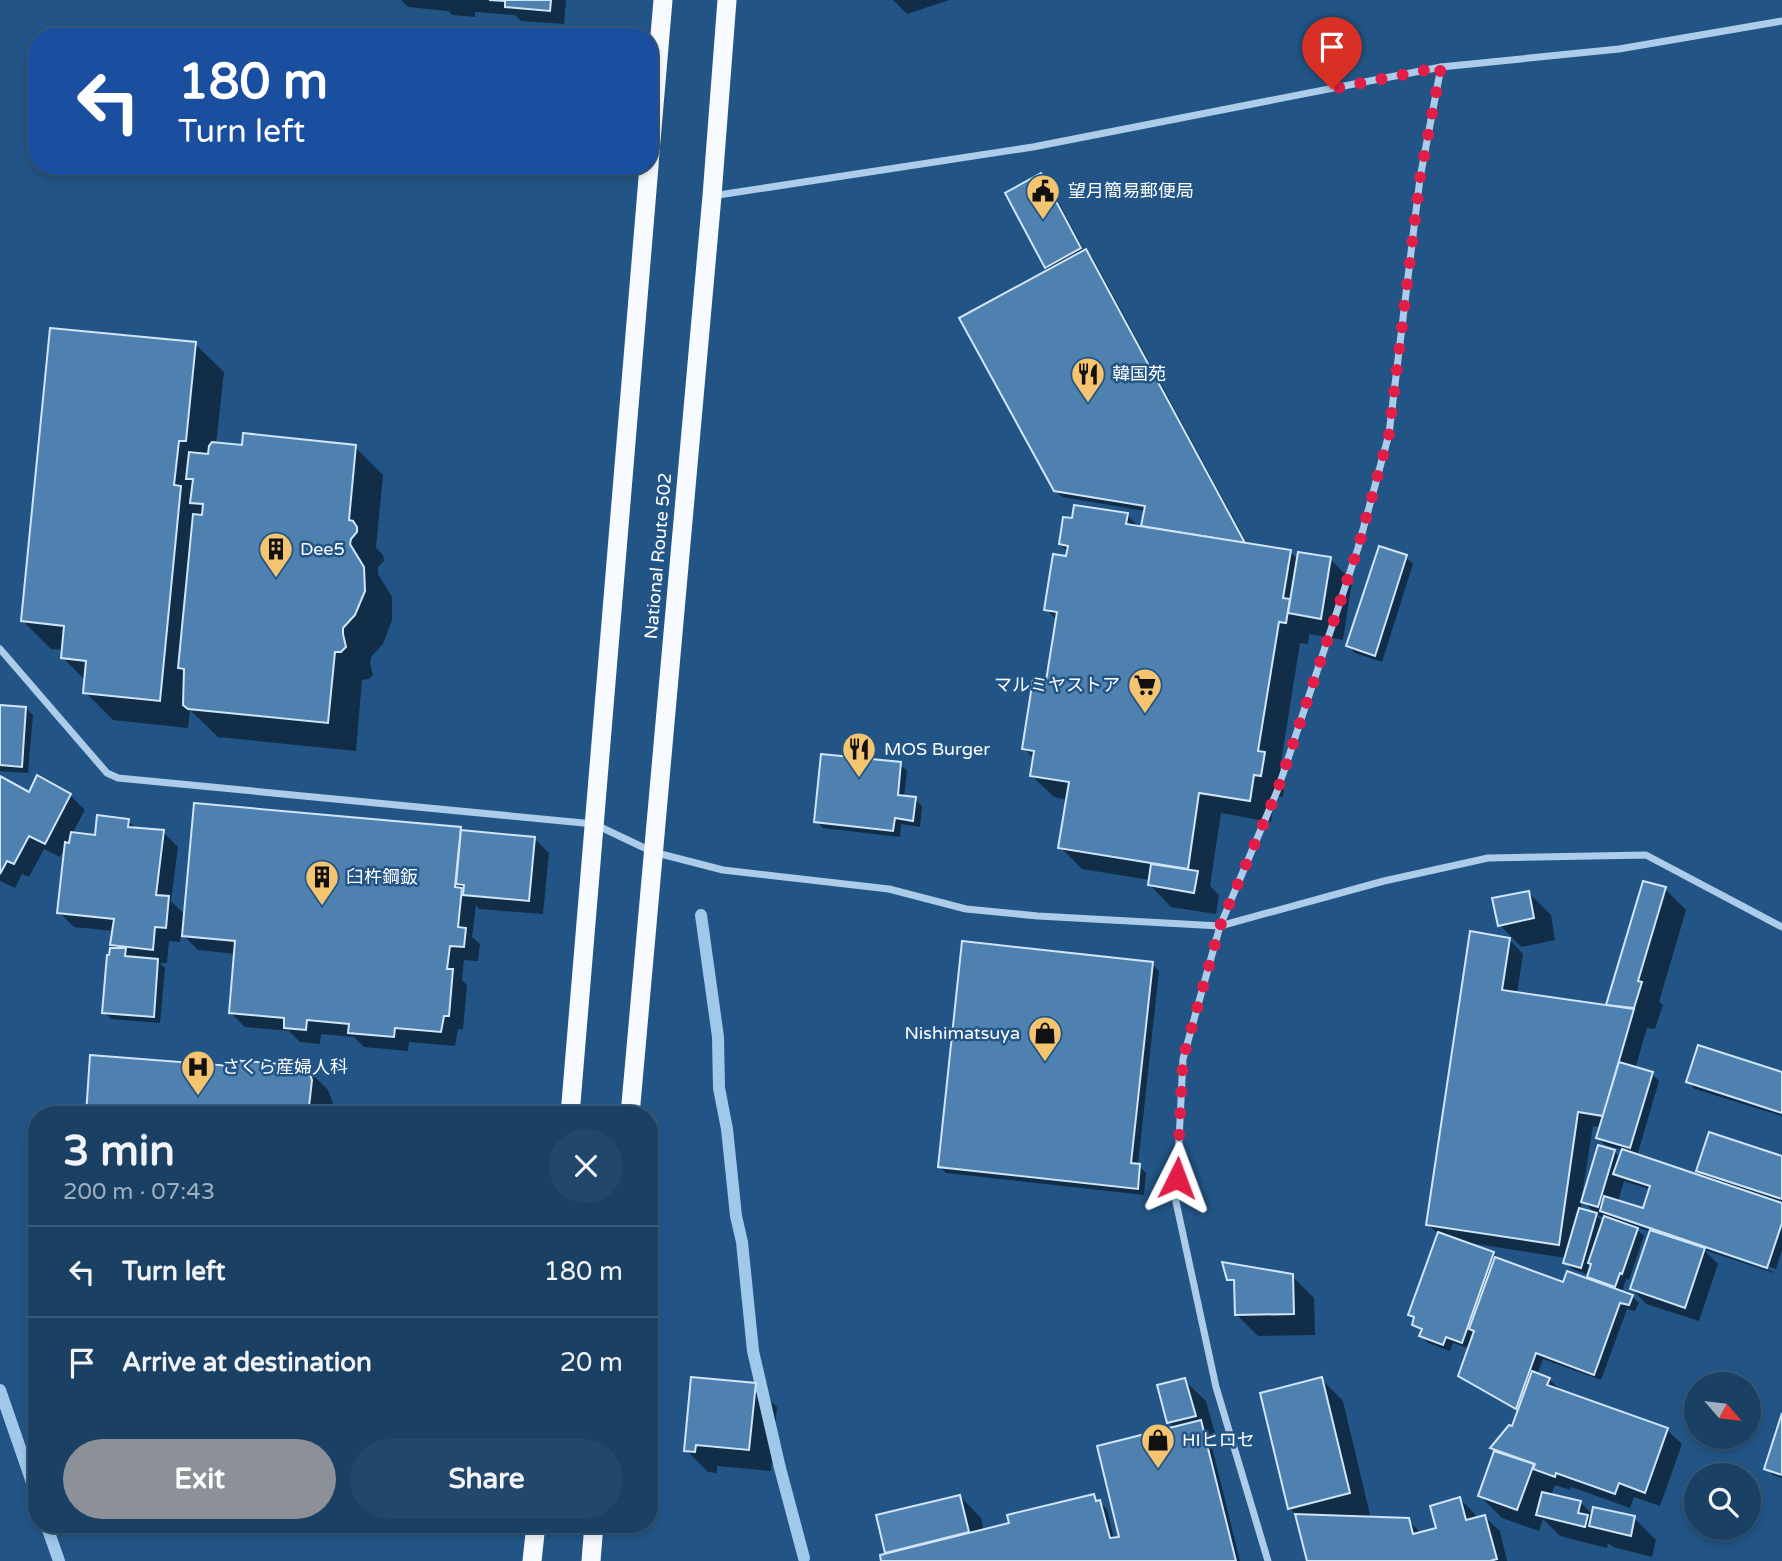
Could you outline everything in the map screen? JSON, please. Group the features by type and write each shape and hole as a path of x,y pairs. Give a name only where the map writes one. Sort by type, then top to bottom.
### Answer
{"highway":[{"path":"658,59 663,0"},
{"name":"National Route 502","path":"631,1106 727,0"},
{"path":"571,1106 648,175"},
{"path":"533,1561 535,1533"},
{"path":"591,1561 593,1533"}],"street":[{"path":"712,196 1033,147 1441,67 1619,49 1782,21"},
{"path":"1268,1561 1216,1387 1176,1202 1183,1059 1220,926 1278,789 1358,548 1389,434 1420,178 1441,67"},
{"path":"0,649 107,773 118,778 594,824 653,852 723,870 889,890 966,909 1038,916 1220,926 1384,881 1488,858 1646,855 1782,927"}],"building":[{"path":"489,0 551,0 550,11 505,7 505,1"},
{"name":"望月簡易郵便局","path":"1041,173 1081,248 1045,268 1005,193"},
{"name":"韓国苑","path":"1086,249 1245,543 1141,526 1145,506 1054,491 959,318"},
{"path":"50,328 196,342 186,441 179,441 174,485 181,486 160,701 83,693 86,661 61,658 64,626 21,621"},
{"name":"Dee5","path":"243,433 356,445 349,520 357,527 357,532 350,544 364,567 365,591 355,615 343,628 346,647 341,652 335,652 328,723 188,709 183,705 184,669 178,668 193,514 202,515 203,504 190,503 193,479 186,479 189,452 208,454 212,442 242,445"},
{"name":"マルミヤストア","path":"1074,505 1128,513 1126,524 1291,550 1283,598 1290,599 1286,623 1279,622 1258,751 1265,752 1261,776 1254,775 1250,801 1199,793 1188,869 1058,848 1069,782 1030,776 1034,751 1022,749 1033,679 1046,681 1057,612 1044,610 1053,554 1066,556 1068,546 1059,544 1063,517 1072,518"},
{"path":"1379,546 1407,555 1375,656 1346,646"},
{"path":"1298,552 1331,557 1321,619 1288,613"},
{"path":"0,705 26,707 22,767 0,765"},
{"name":"MOS Burger","path":"821,754 901,762 898,795 916,797 913,821 895,818 893,831 814,822"},
{"path":"37,775 71,794 45,844 29,836 14,864 7,861 0,874 0,776 29,792"},
{"name":"臼杵鋼鈑","path":"194,803 461,827 455,887 462,888 458,927 466,928 464,947 450,946 447,969 453,969 449,1016 444,1016 441,1032 395,1028 394,1037 348,1033 349,1024 307,1020 306,1030 284,1028 284,1018 229,1013 235,941 182,936"},
{"path":"97,815 129,819 128,827 164,830 156,895 169,896 166,928 155,927 153,950 110,945 114,919 57,913 65,842 69,843 71,832 95,835"},
{"path":"461,830 535,837 529,901 463,895 464,885 456,884"},
{"path":"1151,864 1198,871 1194,893 1148,885"},
{"path":"1643,881 1666,887 1638,981 1642,982 1634,1008 1606,1005"},
{"path":"1529,891 1534,918 1498,926 1492,898"},
{"path":"1470,931 1510,938 1502,990 1634,1009 1603,1116 1578,1112 1559,1245 1426,1225"},
{"name":"Nishimatsuya","path":"962,941 1153,962 1131,1163 1140,1164 1138,1189 938,1167"},
{"path":"110,948 126,948 125,956 158,959 154,1017 102,1013 107,955"},
{"path":"1698,1045 1782,1072 1782,1113 1686,1082"},
{"name":"さくら産婦人科","path":"90,1055 231,1066 232,1060 307,1066 312,1080 309,1106 87,1106"},
{"path":"1619,1062 1653,1072 1630,1148 1596,1138"},
{"path":"1709,1132 1782,1156 1782,1199 1696,1171"},
{"path":"1598,1145 1615,1150 1598,1207 1581,1202"},
{"path":"1622,1149 1782,1203 1782,1223 1767,1268 1600,1211 1604,1196 1643,1208 1650,1186 1613,1174"},
{"path":"1579,1208 1597,1213 1581,1268 1563,1263"},
{"path":"1604,1216 1638,1228 1615,1287 1587,1277 1591,1264 1588,1263"},
{"path":"1650,1230 1705,1248 1685,1308 1630,1289"},
{"path":"1438,1232 1494,1252 1462,1343 1446,1337 1443,1345 1419,1336 1422,1329 1412,1325 1414,1317 1408,1315"},
{"path":"1495,1257 1563,1282 1567,1271 1633,1295 1629,1305 1620,1303 1594,1375 1536,1353 1516,1409 1458,1376 1474,1331 1469,1329"},
{"path":"1222,1262 1293,1274 1294,1314 1235,1315 1234,1280 1227,1280"},
{"path":"1532,1371 1550,1378 1547,1385 1668,1428 1645,1493 1619,1483 1615,1494 1556,1473 1555,1477 1533,1469 1535,1464 1490,1448 1509,1425 1512,1426"},
{"path":"691,1377 756,1383 749,1450 696,1445 695,1452 684,1451"},
{"path":"1322,1377 1350,1493 1288,1509 1260,1393"},
{"path":"1185,1378 1196,1416 1167,1423 1157,1385"},
{"path":"1782,1413 1782,1475 1764,1469"},
{"name":"HIヒロセ","path":"1201,1420 1236,1561 881,1561 880,1555 1009,1523 1007,1515 1094,1494 1096,1501 1100,1500 1110,1538 1119,1537 1097,1446"},
{"path":"1494,1451 1534,1464 1517,1510 1478,1496"},
{"path":"1542,1492 1581,1501 1578,1513 1588,1515 1585,1527 1536,1515"},
{"path":"960,1495 969,1532 885,1553 876,1515"},
{"path":"1460,1497 1466,1520 1485,1515 1497,1559 1307,1561 1295,1514 1409,1518 1413,1534 1436,1528 1430,1506"},
{"path":"1593,1507 1635,1516 1631,1536 1589,1526"}],"waterway":[{"path":"701,915 718,1037 719,1088 742,1242 753,1351 804,1558"},
{"path":"0,1390 28,1471"},
{"path":"49,1533 59,1561"}],"place":[{"name":"望月簡易郵便局","path":"1043,221"},
{"name":"韓国苑","path":"1088,404"},
{"name":"Dee5","path":"276,579"},
{"name":"マルミヤストア","path":"1145,715"},
{"name":"MOS Burger","path":"859,779"},
{"name":"臼杵鋼鈑","path":"322,907"},
{"name":"Nishimatsuya","path":"1045,1063"},
{"name":"さくら産婦人科","path":"198,1097"},
{"name":"HIヒロセ","path":"1158,1470"}],"route":[{"path":"1177,1178 1183,1059 1220,926 1278,789 1358,548 1389,434 1420,178 1441,67 1332,89"}]}
